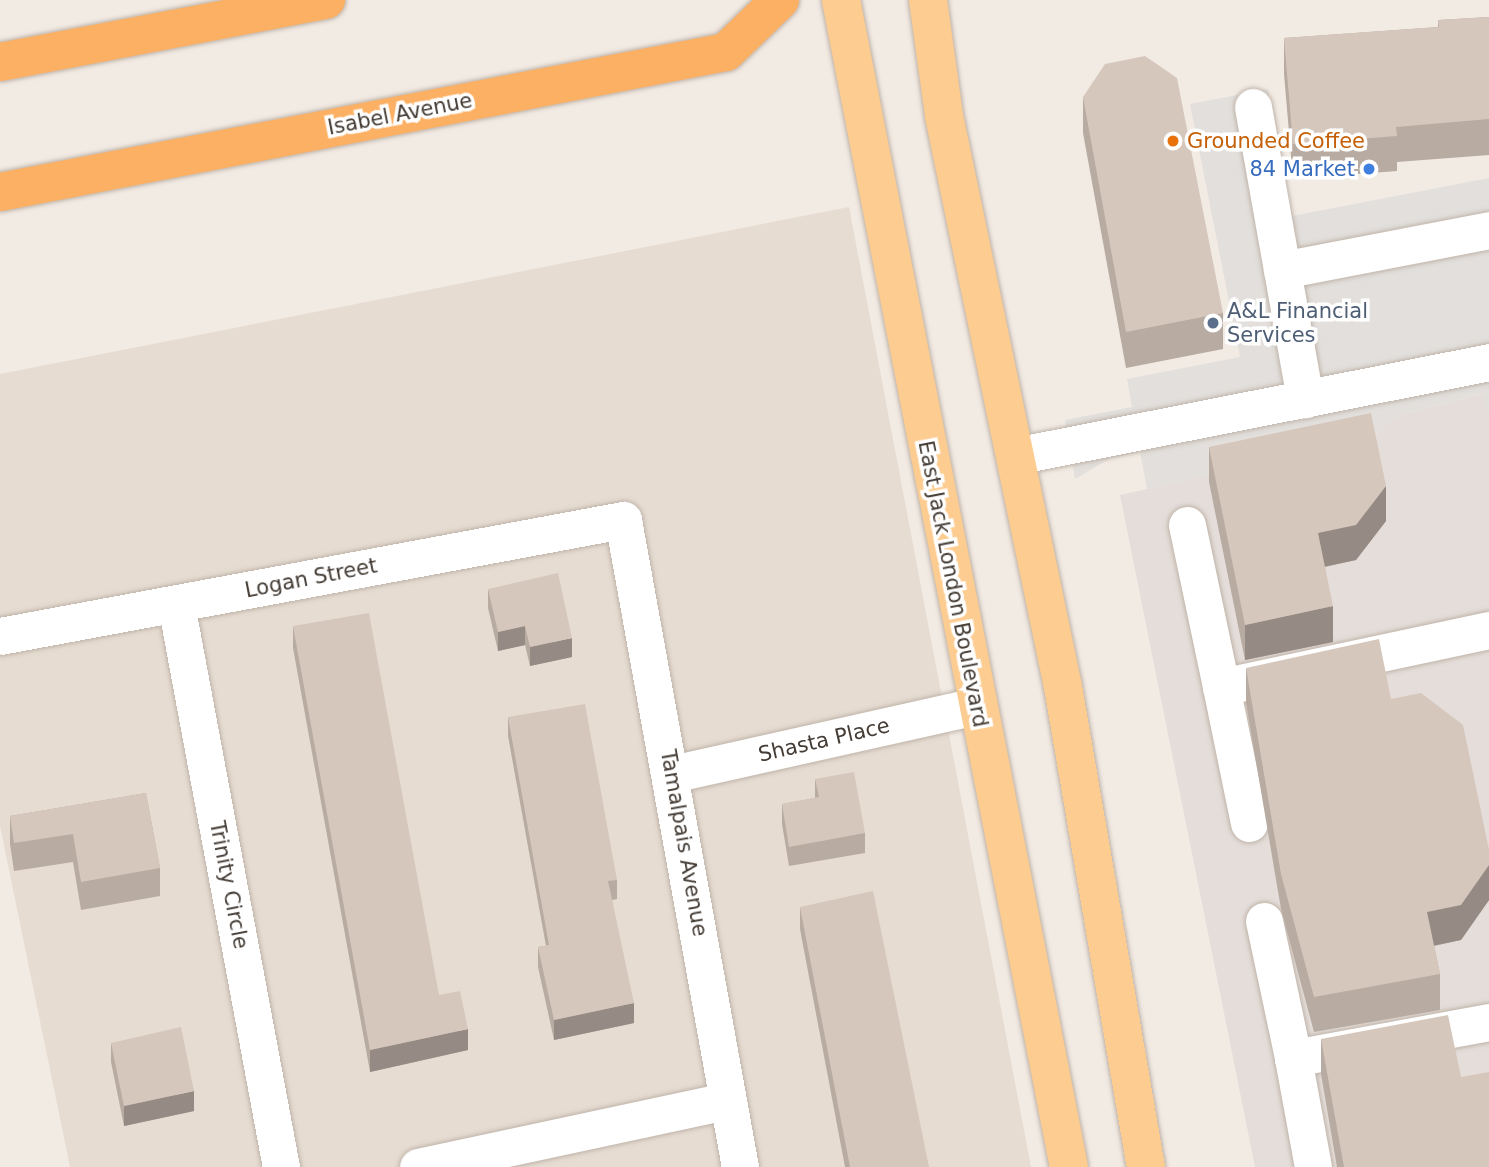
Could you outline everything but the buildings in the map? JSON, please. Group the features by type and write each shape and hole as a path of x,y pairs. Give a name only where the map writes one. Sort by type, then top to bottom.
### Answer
{"highway":[{"path":"0,62 326,0"},
{"name":"Isabel Avenue","path":"0,192 726,52 780,0"}],"main road":[{"name":"East Jack London Boulevard","path":"841,0 976,706 1069,1167"},
{"path":"928,0 944,116 1063,687 1146,1167"}],"street":[{"path":"1253,107 1305,398"},
{"path":"1282,270 1489,230"},
{"path":"1015,456 1489,362"},
{"name":"Logan Street","path":"0,636 623,520"},
{"name":"Tamalpais Avenue","path":"623,520 672,774 740,1167"},
{"path":"1186,525 1249,823"},
{"name":"Trinity Circle","path":"176,604 281,1167"},
{"path":"1221,687 1489,630"},
{"name":"Shasta Place","path":"672,774 976,706"},
{"path":"1264,921 1313,1167"},
{"path":"1293,1058 1489,1021"},
{"path":"418,1167 727,1101"}],"shaded area":[{"path":"1268,89 1292,216 1489,178 1489,416 1484,393 1398,416 1371,439 1147,489 1140,452 1109,459 1075,479 1065,420 1132,407 1127,379 1240,357 1190,104"},
{"path":"849,207 1031,1167 70,1167 0,826 0,374"},
{"path":"1489,392 1489,1167 1255,1167 1120,495 1371,439 1398,416"}],"place":[{"name":"Grounded Coffee","path":"1173,141"},
{"name":"84 Market","path":"1369,169"},
{"name":"A&L Financial Services","path":"1213,323"}]}
